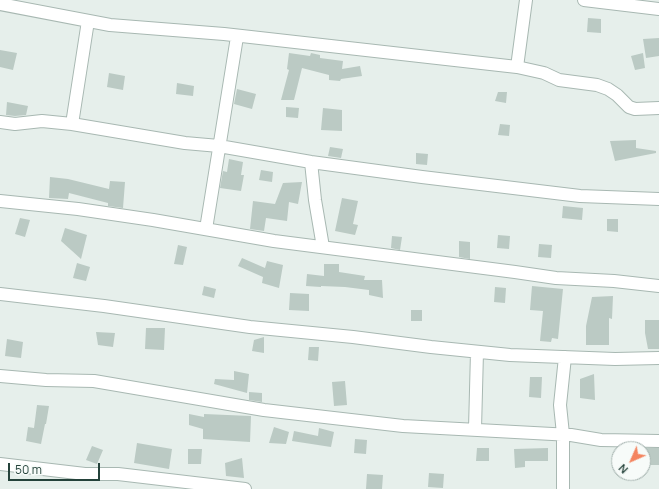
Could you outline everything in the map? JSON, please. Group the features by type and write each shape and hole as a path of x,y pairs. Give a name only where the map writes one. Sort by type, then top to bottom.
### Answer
{"street":[{"path":"517,67 526,0"},
{"path":"584,0 659,9"},
{"path":"0,4 110,25 224,34 237,37 517,67 544,73 559,80 597,85 608,89 617,95 629,107 635,109 659,108"},
{"path":"72,124 88,21"},
{"path":"206,229 237,37"},
{"path":"0,122 15,124 42,121 72,124 219,146 311,162 422,177 580,196 659,199"},
{"path":"311,162 315,200 323,247"},
{"path":"0,201 78,209 154,220 274,241 556,278 614,281 659,286"},
{"path":"0,294 104,306 250,327 353,336 431,348 510,355 615,359 659,358"},
{"path":"475,429 477,352"},
{"path":"563,489 563,434 560,405 565,357"},
{"path":"0,376 46,380 94,381 264,410 404,426 563,434 601,440 659,441"},
{"path":"0,464 85,474 118,474 245,489"}],"building":[{"path":"588,18 601,19 601,33 587,32"},
{"path":"659,38 659,56 646,58 643,39"},
{"path":"0,50 17,53 13,70 0,67"},
{"path":"289,53 310,56 311,53 320,55 320,58 343,61 342,69 360,66 362,76 341,79 340,81 329,80 329,75 302,68 294,100 281,100 289,70 287,69"},
{"path":"643,53 645,68 635,70 631,56"},
{"path":"109,73 125,76 123,90 107,87"},
{"path":"177,83 194,86 193,96 176,94"},
{"path":"237,89 256,94 252,109 234,104"},
{"path":"498,92 507,92 506,103 495,101"},
{"path":"7,102 28,106 26,115 6,115"},
{"path":"286,107 299,108 298,118 286,117"},
{"path":"323,108 342,110 342,131 321,130"},
{"path":"500,124 510,125 509,136 498,135"},
{"path":"636,140 636,148 656,151 656,153 615,161 610,141"},
{"path":"330,147 343,149 341,158 328,156"},
{"path":"416,153 428,154 427,165 416,164"},
{"path":"229,159 243,162 241,175 244,175 241,191 220,188 223,171 227,172"},
{"path":"261,170 273,172 272,182 259,180"},
{"path":"50,177 68,179 109,189 110,181 125,182 123,208 108,206 108,203 69,193 68,199 49,198"},
{"path":"302,182 298,204 289,202 287,221 266,218 264,231 250,229 253,201 275,204 283,183"},
{"path":"342,198 358,201 353,224 358,225 355,235 335,231"},
{"path":"563,206 583,208 582,220 562,218"},
{"path":"20,218 30,220 25,237 15,234"},
{"path":"607,219 618,219 618,232 607,231"},
{"path":"65,228 87,235 81,259 61,241"},
{"path":"498,235 510,236 509,249 497,248"},
{"path":"392,236 402,237 400,250 391,248"},
{"path":"459,241 470,242 470,259 459,257"},
{"path":"539,244 552,245 551,258 538,257"},
{"path":"178,245 187,247 183,265 174,264"},
{"path":"242,258 265,268 267,261 283,265 279,288 262,283 263,277 238,266"},
{"path":"77,263 90,267 86,281 73,278"},
{"path":"324,264 339,264 339,272 365,276 364,280 382,280 383,298 369,295 369,290 345,287 306,286 307,274 324,276"},
{"path":"204,286 216,289 214,298 202,295"},
{"path":"532,286 563,289 558,339 552,338 551,342 540,341 543,311 530,310"},
{"path":"495,287 506,288 505,303 494,302"},
{"path":"290,293 309,294 309,311 289,310"},
{"path":"613,296 612,319 609,318 609,345 586,345 586,326 592,297"},
{"path":"411,310 422,310 422,321 411,321"},
{"path":"645,320 659,320 659,349 648,349 645,333"},
{"path":"146,328 165,328 164,350 145,349"},
{"path":"96,332 115,333 113,347 98,345"},
{"path":"264,337 264,353 252,351 254,340"},
{"path":"7,339 23,342 21,358 5,356"},
{"path":"309,347 319,347 318,361 308,360"},
{"path":"234,371 249,374 247,393 214,384 215,379 234,380"},
{"path":"594,374 595,400 580,398 580,379"},
{"path":"530,377 542,377 541,398 529,397"},
{"path":"345,381 347,405 334,406 332,382"},
{"path":"249,392 262,393 262,402 249,400"},
{"path":"37,405 49,406 41,444 26,441 28,427 34,428"},
{"path":"189,414 204,417 204,414 251,416 250,442 203,439 203,429 189,425"},
{"path":"274,427 289,432 286,444 269,443"},
{"path":"319,428 334,432 331,447 292,441 294,431 318,436"},
{"path":"355,439 367,440 366,454 354,453"},
{"path":"137,443 172,449 169,469 134,463"},
{"path":"92,446 103,450 97,464 86,460"},
{"path":"477,448 489,448 489,461 476,461"},
{"path":"548,448 548,461 525,461 525,467 515,468 514,449"},
{"path":"651,448 659,448 659,465 651,465"},
{"path":"188,449 202,449 201,464 188,464"},
{"path":"242,458 244,478 226,476 225,463"},
{"path":"429,473 444,474 443,488 428,487"},
{"path":"367,474 383,475 382,489 366,489"}]}
